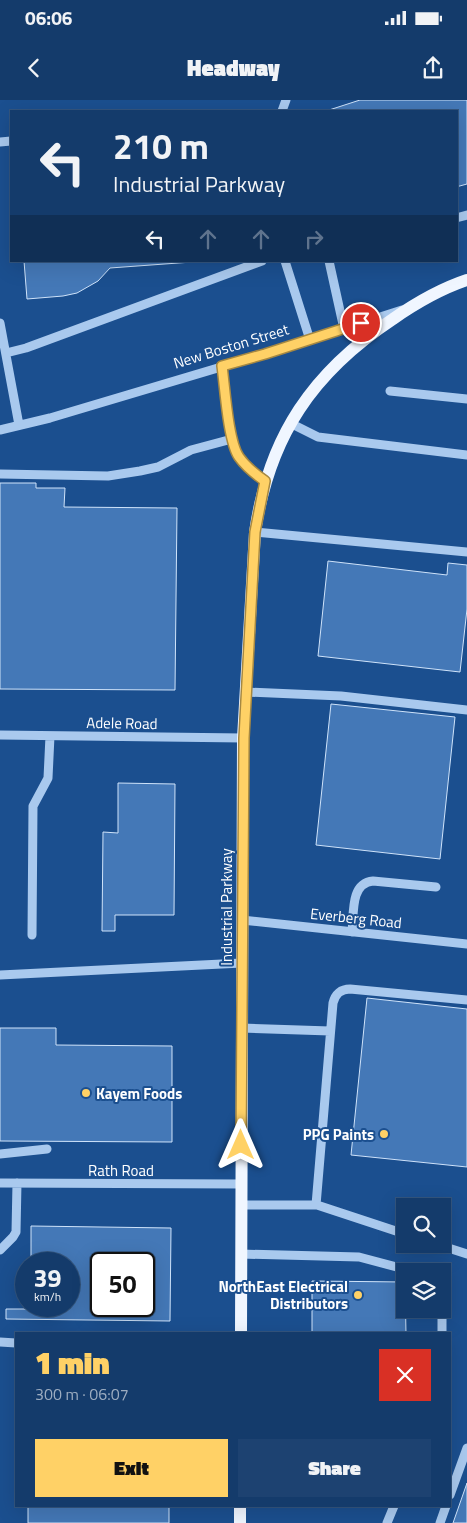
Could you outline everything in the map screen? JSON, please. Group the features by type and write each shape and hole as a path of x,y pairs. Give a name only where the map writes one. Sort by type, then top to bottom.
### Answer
{"main road":[{"name":"New Boston Street","path":"411,306 446,288 467,280"},
{"name":"Industrial Parkway","path":"241,1332 244,738 255,532 265,481 278,446 306,397 353,348 411,306"},
{"path":"240,1507 240,1523"}],"street":[{"path":"6,353 259,262"},
{"path":"285,262 310,340"},
{"path":"329,262 344,329"},
{"name":"New Boston Street","path":"0,430 310,340 411,306"},
{"path":"0,323 19,426"},
{"path":"222,366 232,439 238,456 248,468 265,481"},
{"path":"390,391 467,399"},
{"path":"290,423 318,437 467,455"},
{"path":"0,474 108,476 158,467 191,450 232,439"},
{"path":"255,532 467,552"},
{"path":"246,692 341,696 467,710"},
{"name":"Adele Road","path":"0,735 244,738"},
{"path":"32,935 32,810 48,778 50,736"},
{"path":"352,932 356,892 364,883 373,881 436,887"},
{"name":"Everberg Road","path":"242,920 467,944"},
{"path":"0,975 242,963"},
{"path":"316,1205 330,1031 335,997 341,990 347,988 467,1000"},
{"path":"242,1028 330,1031"},
{"path":"0,1154 47,1149"},
{"name":"Rath Road","path":"0,1183 241,1184"},
{"path":"0,1250 16,1232 17,1183"},
{"path":"241,1204 316,1205 396,1231"},
{"path":"451,1249 467,1254"},
{"path":"241,1254 359,1257 396,1267"},
{"path":"442,1318 442,1332"},
{"path":"0,1342 15,1343"},
{"path":"451,1492 467,1448"},
{"path":"386,1523 394,1507"},
{"path":"440,1523 446,1507"}],"building":[{"path":"360,100 467,100 467,184 458,186 458,110 329,110"},
{"path":"24,262 192,262 110,268 98,281 77,293 27,299"},
{"path":"0,483 36,483 36,488 65,488 64,507 177,508 175,690 0,689"},
{"path":"328,561 447,575 448,563 467,565 467,609 460,672 318,656"},
{"path":"331,704 455,717 440,859 316,845"},
{"path":"118,783 175,784 174,915 115,915 115,931 102,931 103,832 118,833"},
{"path":"367,998 467,1009 467,1167 351,1155"},
{"name":"Kayem Foods","path":"0,1028 56,1028 56,1045 172,1046 172,1142 0,1141"},
{"path":"31,1226 171,1228 170,1321 6,1319 6,1309 15,1309 15,1317 80,1317 80,1252 31,1252"},
{"name":"NorthEast Electrical Distributors","path":"312,1281 396,1282 396,1318 406,1318 406,1332 312,1332"},
{"path":"467,1483 467,1523 453,1523"},
{"path":"28,1507 169,1507 169,1523 28,1523"}],"place":[{"name":"Kayem Foods","path":"86,1093"},
{"name":"PPG Paints","path":"384,1134"},
{"name":"NorthEast Electrical Distributors","path":"358,1295"}],"route":[{"path":"241,1145 244,738 255,532 265,481 248,468 238,456 232,439 222,366 361,323"}]}
